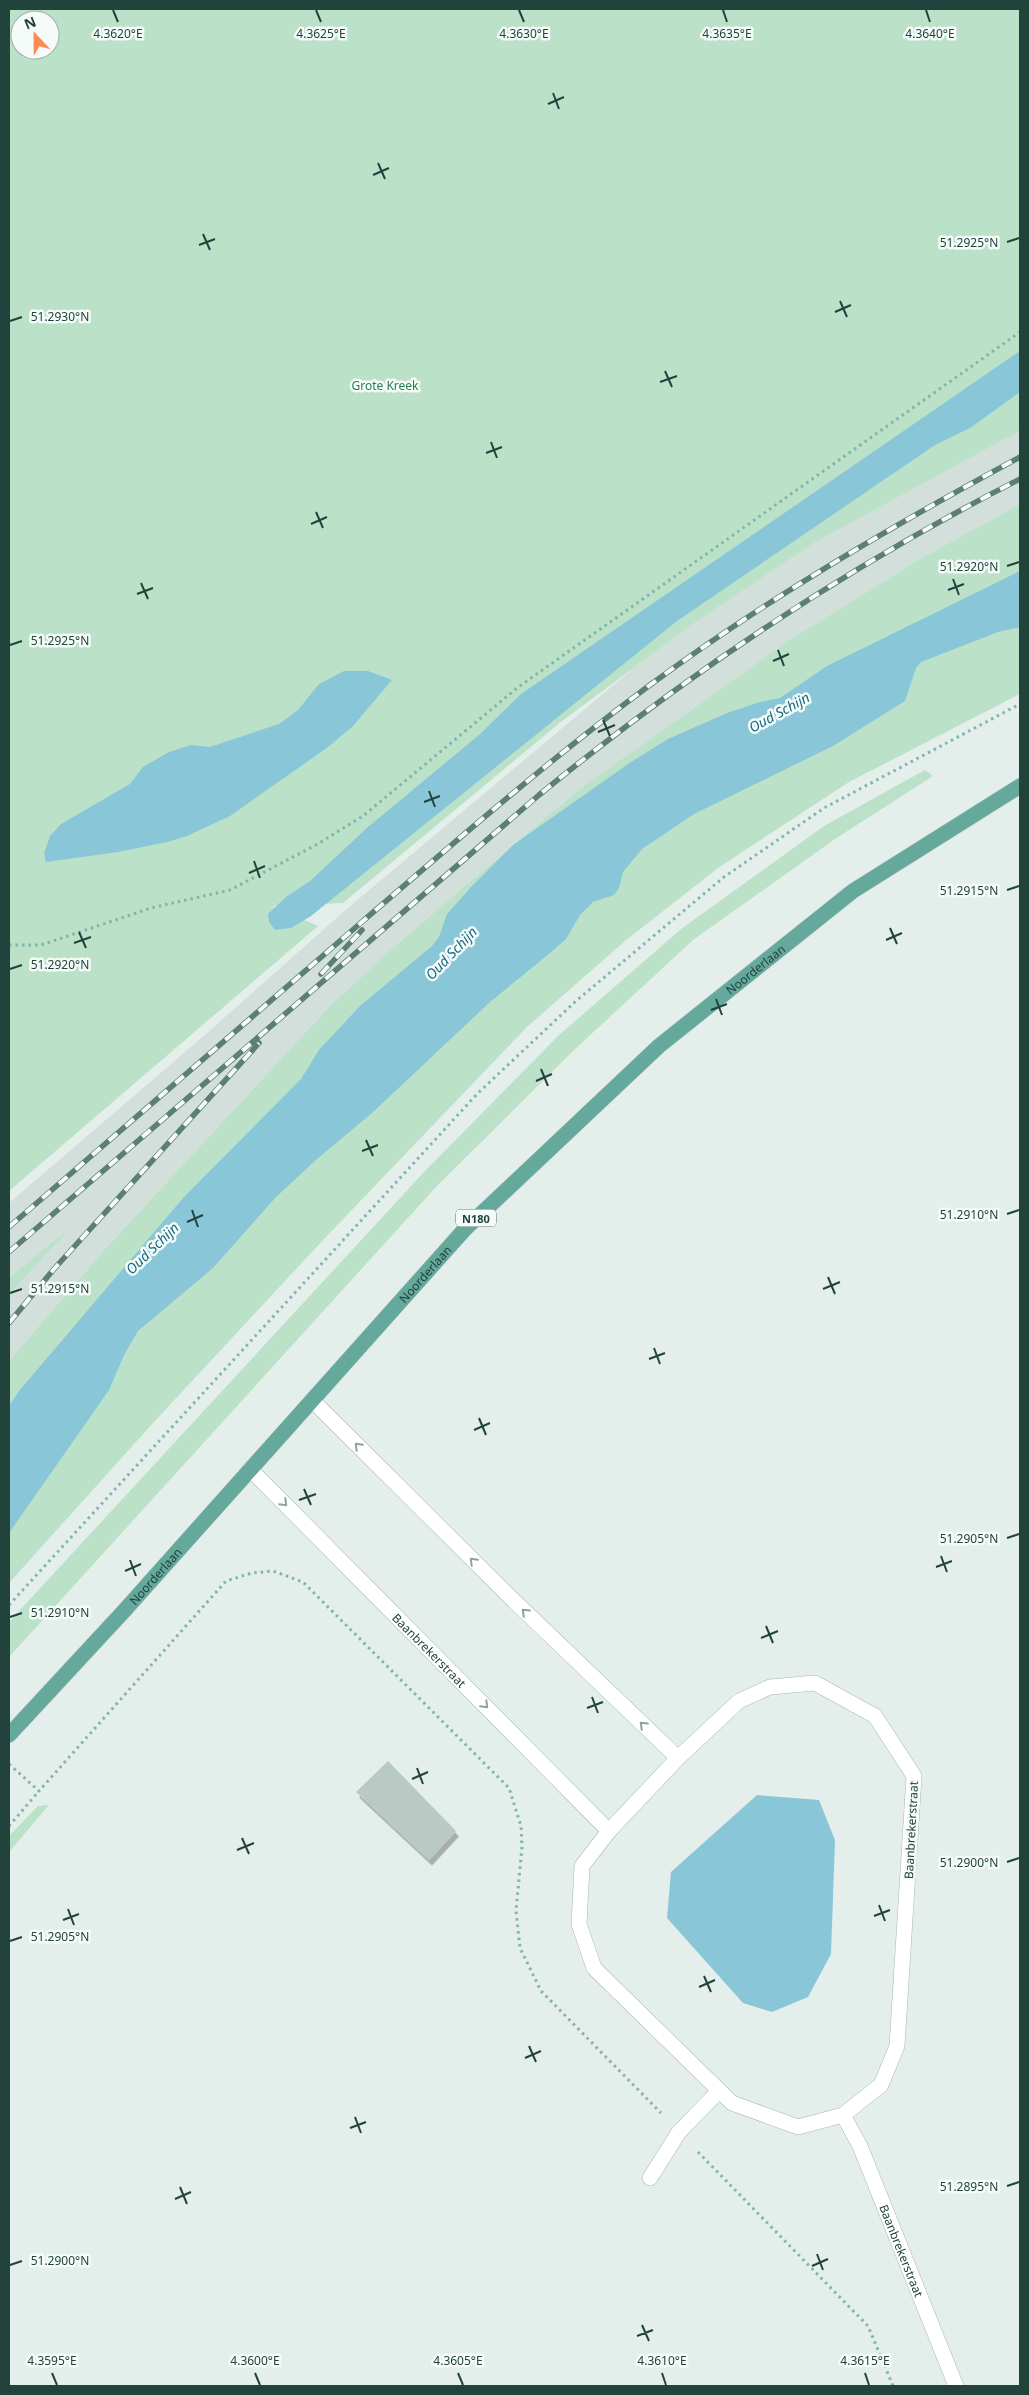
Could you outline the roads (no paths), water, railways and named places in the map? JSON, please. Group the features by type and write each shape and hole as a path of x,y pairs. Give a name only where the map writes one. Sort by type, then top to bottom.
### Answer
{"main road":[{"name":"Noorderlaan","path":"9,1735 124,1611 465,1229 659,1046 853,891 1020,786"}],"lane":[{"path":"312,1400 508,1595 678,1758"},
{"name":"Baanbrekerstraat","path":"250,1469 609,1831"},
{"name":"Baanbrekerstraat","path":"815,1683 875,1716 914,1776 897,2046 881,2085 843,2115 798,2127 732,2104 594,1968 579,1924 582,1866 609,1831 678,1758 739,1701 770,1687 815,1683"},
{"path":"650,2178 679,2132 719,2091"},
{"name":"Baanbrekerstraat","path":"843,2115 860,2146 956,2386"}],"water":[{"path":"1020,351 1020,392 970,428 935,445 677,621 311,916 291,928 275,930 269,922 268,914 286,897 310,881 368,827 479,735 521,694"},
{"name":"Oud Schijn","path":"1020,571 1020,627 998,632 921,662 916,668 905,701 833,746 694,814 642,849 623,872 619,888 614,895 593,902 580,915 566,939 490,1002 372,1113 317,1159 276,1197 213,1268 138,1331 124,1355 109,1390 9,1533 9,1406 19,1391 184,1197 301,1079 319,1050 360,1006 432,946 439,937 447,914 513,845 631,762 668,739 727,713 760,702 780,698 827,666"},
{"path":"344,671 368,671 392,680 353,726 328,747 230,816 187,836 167,842 118,852 46,862 44,853 50,836 61,824 130,784 143,767 169,752 191,745 210,747 279,724 298,710 319,684"},
{"path":"757,1795 819,1800 835,1840 831,1954 808,1997 772,2012 743,2003 667,1918 671,1872"}],"railway":[{"path":"9,1227 469,830 613,713 694,653 785,593 878,537 1020,457"},
{"path":"9,1252 539,795 595,750 712,664 832,585 956,513 1020,479"},
{"path":"321,974 362,930"},
{"path":"9,1323 54,1269 259,1043"}],"park label":[{"name":"Grote Kreek","path":"385,385"}]}
